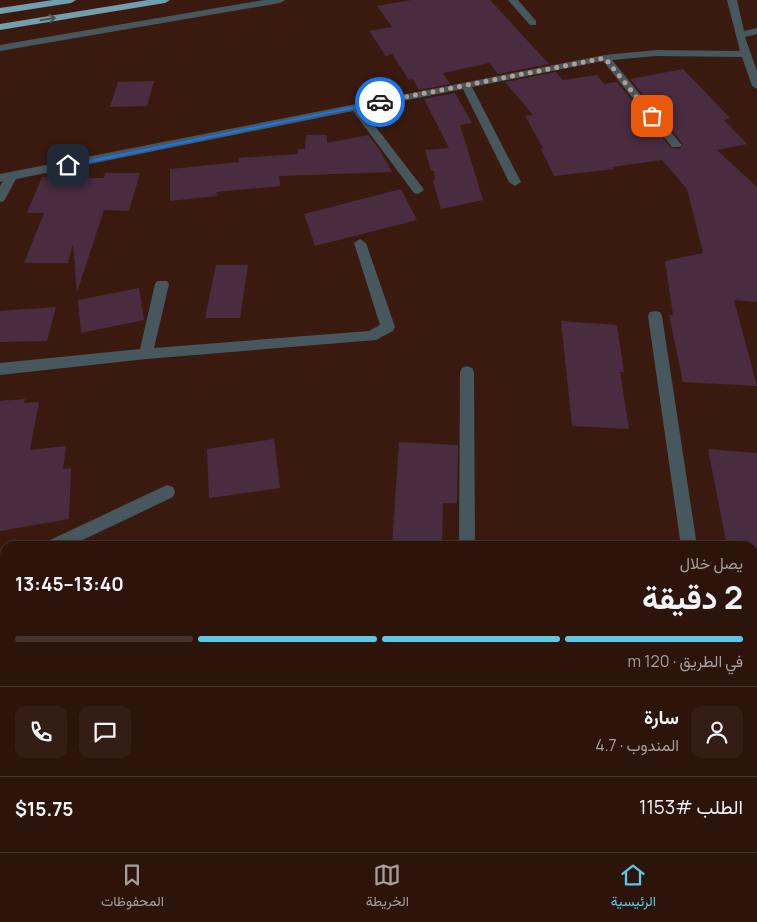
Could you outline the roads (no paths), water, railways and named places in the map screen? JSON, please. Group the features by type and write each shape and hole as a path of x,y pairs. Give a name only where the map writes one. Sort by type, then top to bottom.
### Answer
{"highway":[{"path":"0,11 71,0"},
{"path":"0,27 165,0"}],"street":[{"path":"0,48 280,0"},
{"path":"512,0 533,23"},
{"path":"732,0 740,35 757,86"},
{"path":"740,35 757,31"},
{"path":"0,198 5,177 605,58 656,53 746,54"},
{"path":"605,58 676,145"},
{"path":"466,85 515,182"},
{"path":"356,107 418,190"},
{"path":"0,370 146,354 371,336 388,326 360,243"},
{"path":"146,354 162,284"},
{"path":"655,316 688,541"},
{"path":"467,372 467,541"},
{"path":"64,541 167,492"}]}
